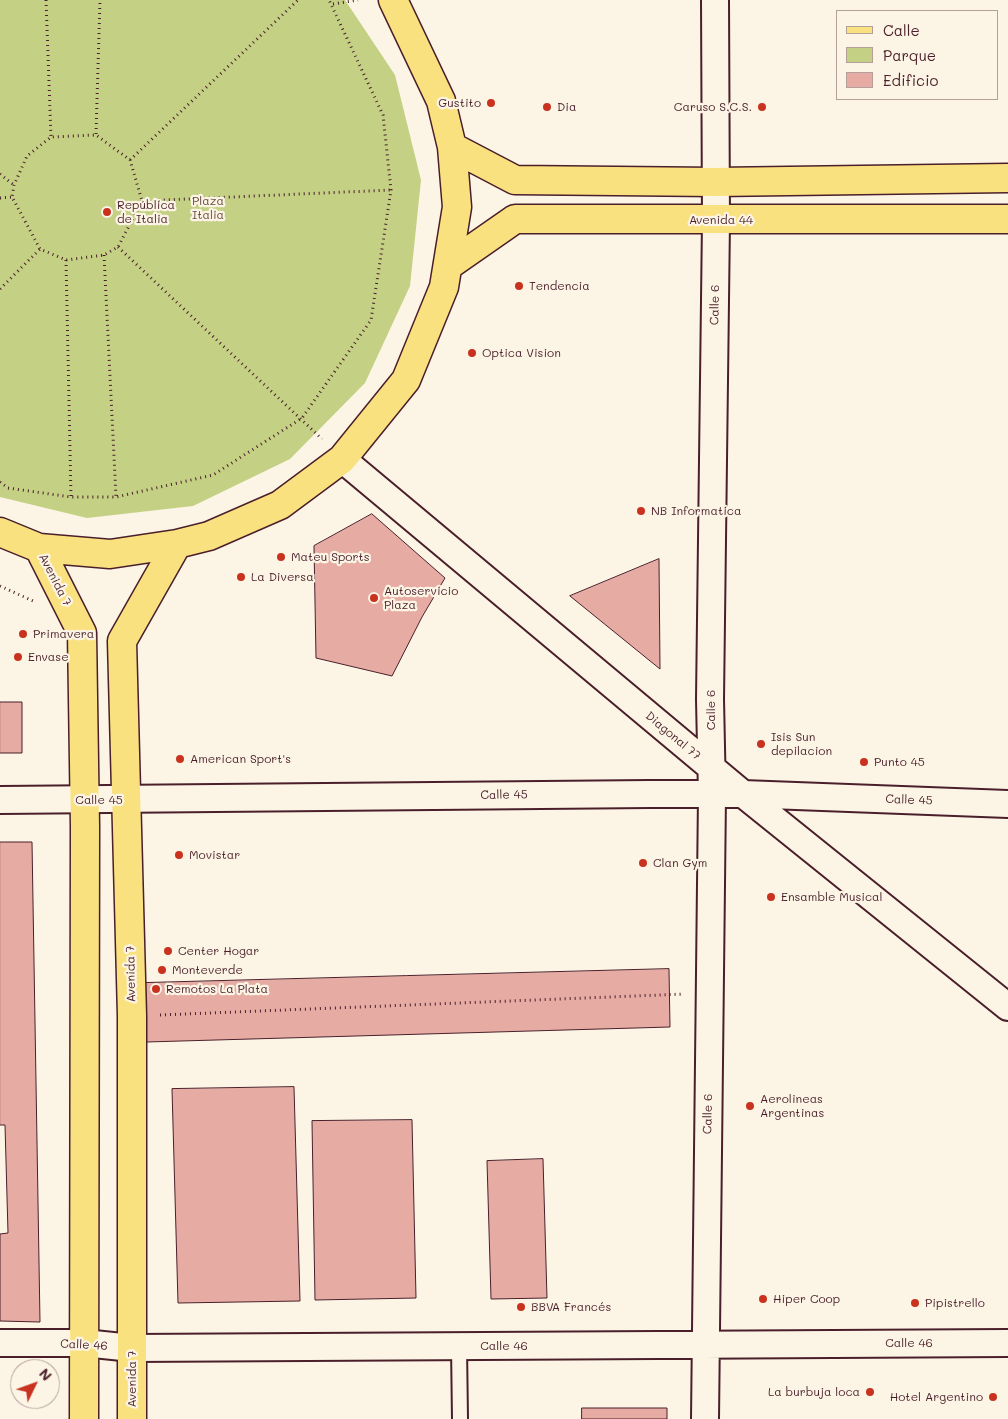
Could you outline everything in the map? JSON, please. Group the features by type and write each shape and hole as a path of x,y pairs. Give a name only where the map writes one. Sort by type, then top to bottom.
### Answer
{"main road":[{"path":"0,532 39,548 110,554 177,544 209,536 280,505 342,459 406,380 444,287 457,207 452,146 441,101 393,0"},
{"path":"452,146 516,180 716,182 1008,178"},
{"name":"Avenida 44","path":"449,265 515,219 716,221 1008,219"},
{"name":"Avenida 7","path":"132,1419 132,1016 122,640 177,544"},
{"name":"Avenida 7","path":"39,548 82,633 84,800 84,1419"}],"street":[{"name":"Calle 6","path":"705,1419 716,221 714,0"},
{"name":"Diagonal 77","path":"342,459 711,768 1008,1007"},
{"name":"Calle 45","path":"0,800 743,794 1008,804"},
{"name":"Calle 46","path":"0,1343 84,1344 132,1348 1008,1342"}],"lane":[{"path":"460,1346 460,1419"}],"path":[{"path":"46,0 50,138"},
{"path":"96,135 100,0"},
{"path":"130,160 298,0"},
{"path":"0,482 8,488 71,498 116,497 213,475 302,418 371,320 392,190 383,115 333,4 329,0"},
{"path":"333,4 358,0"},
{"path":"96,135 130,160 142,201 118,247 104,255 66,260 40,249 12,197 14,185 27,156 50,138 96,135"},
{"path":"0,174 14,185"},
{"path":"142,201 392,190"},
{"path":"0,198 12,197"},
{"path":"118,247 302,418 342,459"},
{"path":"0,289 40,249"},
{"path":"104,255 116,497"},
{"path":"66,260 71,498"},
{"path":"0,586 30,598 36,604"},
{"path":"132,1016 709,993"}],"green space":[{"name":"Plaza Italia","path":"0,0 345,0 395,75 421,180 410,286 365,383 290,459 193,506 87,518 0,497"}],"building":[{"name":"Autoservicio Plaza","path":"372,514 445,578 422,617 392,676 316,658 314,546"},
{"path":"659,559 660,669 570,596"},
{"path":"0,702 22,702 22,753 0,753"},
{"path":"0,842 32,842 40,1322 0,1321 0,1234 8,1233 5,1125 0,1125"},
{"path":"669,969 670,1027 146,1042 144,983"},
{"path":"294,1087 300,1301 178,1303 172,1089"},
{"path":"412,1120 416,1298 315,1300 312,1121"},
{"path":"543,1159 547,1298 491,1299 487,1161"},
{"path":"582,1408 667,1408 667,1419 582,1419"}],"place":[{"name":"Gustito","path":"491,103"},
{"name":"Dia","path":"547,107"},
{"name":"Caruso S.C.S.","path":"762,107"},
{"name":"República de Italia","path":"107,212"},
{"name":"Tendencia","path":"519,286"},
{"name":"Optica Vision","path":"472,353"},
{"name":"NB Informatica","path":"641,511"},
{"name":"Mateu Sports","path":"281,557"},
{"name":"La Diversa","path":"241,577"},
{"name":"Autoservicio Plaza","path":"374,598"},
{"name":"Primavera","path":"23,634"},
{"name":"Envase","path":"18,657"},
{"name":"Isis Sun depilacion","path":"761,744"},
{"name":"American Sport's","path":"180,759"},
{"name":"Punto 45","path":"864,762"},
{"name":"Movistar","path":"179,855"},
{"name":"Clan Gym","path":"643,863"},
{"name":"Ensamble Musical","path":"771,897"},
{"name":"Center Hogar","path":"168,951"},
{"name":"Monteverde","path":"162,970"},
{"name":"Remotos La Plata","path":"156,989"},
{"name":"Aerolineas Argentinas","path":"750,1106"},
{"name":"Hiper Coop","path":"763,1299"},
{"name":"Pipistrello","path":"915,1303"},
{"name":"BBVA Francés","path":"521,1307"},
{"name":"La burbuja loca","path":"870,1392"},
{"name":"Hotel Argentino","path":"993,1397"}]}
